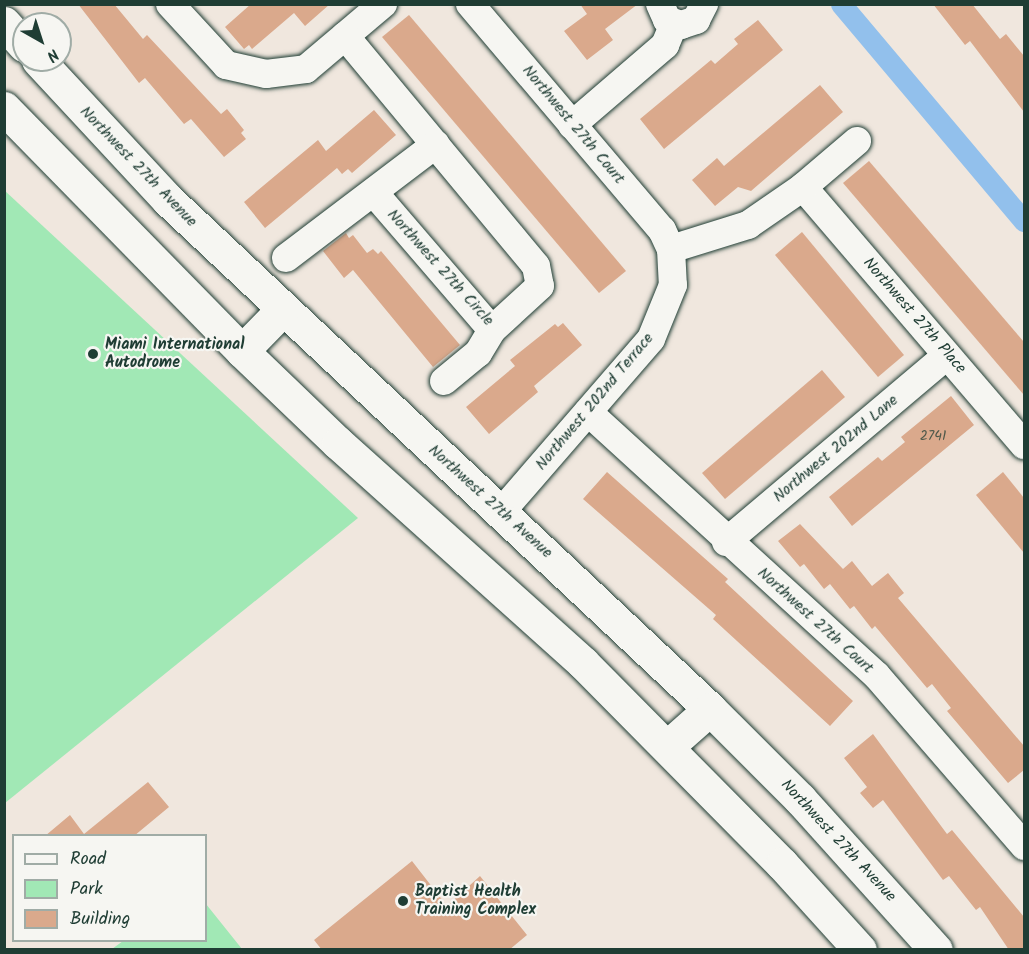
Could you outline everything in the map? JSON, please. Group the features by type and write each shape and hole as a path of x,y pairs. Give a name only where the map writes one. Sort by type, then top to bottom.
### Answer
{"main road":[{"name":"Northwest 27th Avenue","path":"49,72 168,200 282,310 710,708 800,799 936,950"},
{"path":"4,108 242,351 338,443 584,663 860,950"},
{"path":"242,351 282,310"},
{"path":"667,747 710,708"}],"street":[{"path":"170,4 226,65 266,74 306,69 383,4"},
{"name":"Northwest 27th Court","path":"470,4 662,230 671,249"},
{"path":"572,125 665,45 667,14 696,20 704,4"},
{"name":"Northwest 27th Circle","path":"345,36 436,144 536,266 540,286 492,330 375,194 436,144"},
{"path":"671,249 748,225 803,187 856,141"},
{"name":"Northwest 27th Place","path":"803,187 1024,445"},
{"path":"286,258 335,219 375,194"},
{"name":"Northwest 202nd Terrace","path":"501,512 651,339 673,285 671,249"},
{"path":"444,381 478,353 492,330"},
{"name":"Northwest 202nd Lane","path":"726,542 947,355"},
{"name":"Northwest 27th Court","path":"588,412 726,542 877,676 1015,814 1024,846"}],"green space":[{"name":"Miami International Autodrome","path":"4,190 358,518 5,803 4,802"},
{"path":"207,905 242,949 112,949 122,942 207,942"}],"building":[{"path":"78,4 114,4 143,39 147,35 221,114 227,109 244,130 241,133 246,139 224,157 191,119 184,124 145,78 139,83"},
{"path":"251,4 330,4 305,26 294,13 252,49 249,45 244,49 225,27"},
{"path":"580,4 638,4 605,29 613,40 587,60 564,31 587,14"},
{"path":"933,4 972,4 1000,39 1006,34 1024,56 1024,112 970,41 965,45"},
{"path":"409,15 626,271 599,293 382,37"},
{"path":"758,20 783,50 664,149 640,119 711,60 715,64 738,44 734,39"},
{"path":"820,85 843,112 751,191 738,187 715,206 692,180 717,158 724,166"},
{"path":"374,110 396,135 352,173 348,169 342,174 337,168 265,228 244,202 318,140 326,151"},
{"path":"869,161 1024,342 1024,395 843,183"},
{"path":"802,232 904,355 878,377 775,255"},
{"path":"346,233 349,238 353,235 367,253 373,249 378,254 381,251 460,345 433,367 353,270 344,278 323,251"},
{"path":"563,323 582,345 534,386 538,392 489,434 466,407 515,366 510,360 555,324 558,327"},
{"path":"822,370 845,397 725,499 702,473"},
{"path":"951,396 974,425 852,526 829,497 878,457 882,461 905,442 901,437"},
{"path":"607,472 728,579 725,582 853,701 830,726 713,619 716,615 583,499"},
{"path":"1003,472 1024,498 1024,553 976,495"},
{"path":"800,524 843,569 852,561 872,586 888,573 904,593 898,598 1024,746 1024,770 1008,783 947,711 951,708 932,684 927,688 875,626 872,629 854,606 850,609 830,584 824,589 804,564 800,567 778,541"},
{"path":"873,734 947,834 952,830 1024,917 1024,950 1009,950 980,907 976,910 949,876 943,880 883,800 873,808 860,793 867,787 844,758"},
{"path":"148,782 169,807 136,834 84,834"},
{"path":"70,815 84,834 47,834"},
{"name":"Baptist Health Training Complex","path":"412,861 447,906 480,876 527,935 509,950 322,950 314,940"}],"waterway":[{"path":"841,4 1024,221"}],"place":[{"name":"Miami International Autodrome","path":"93,354"},
{"name":"Baptist Health Training Complex","path":"403,901"}]}
